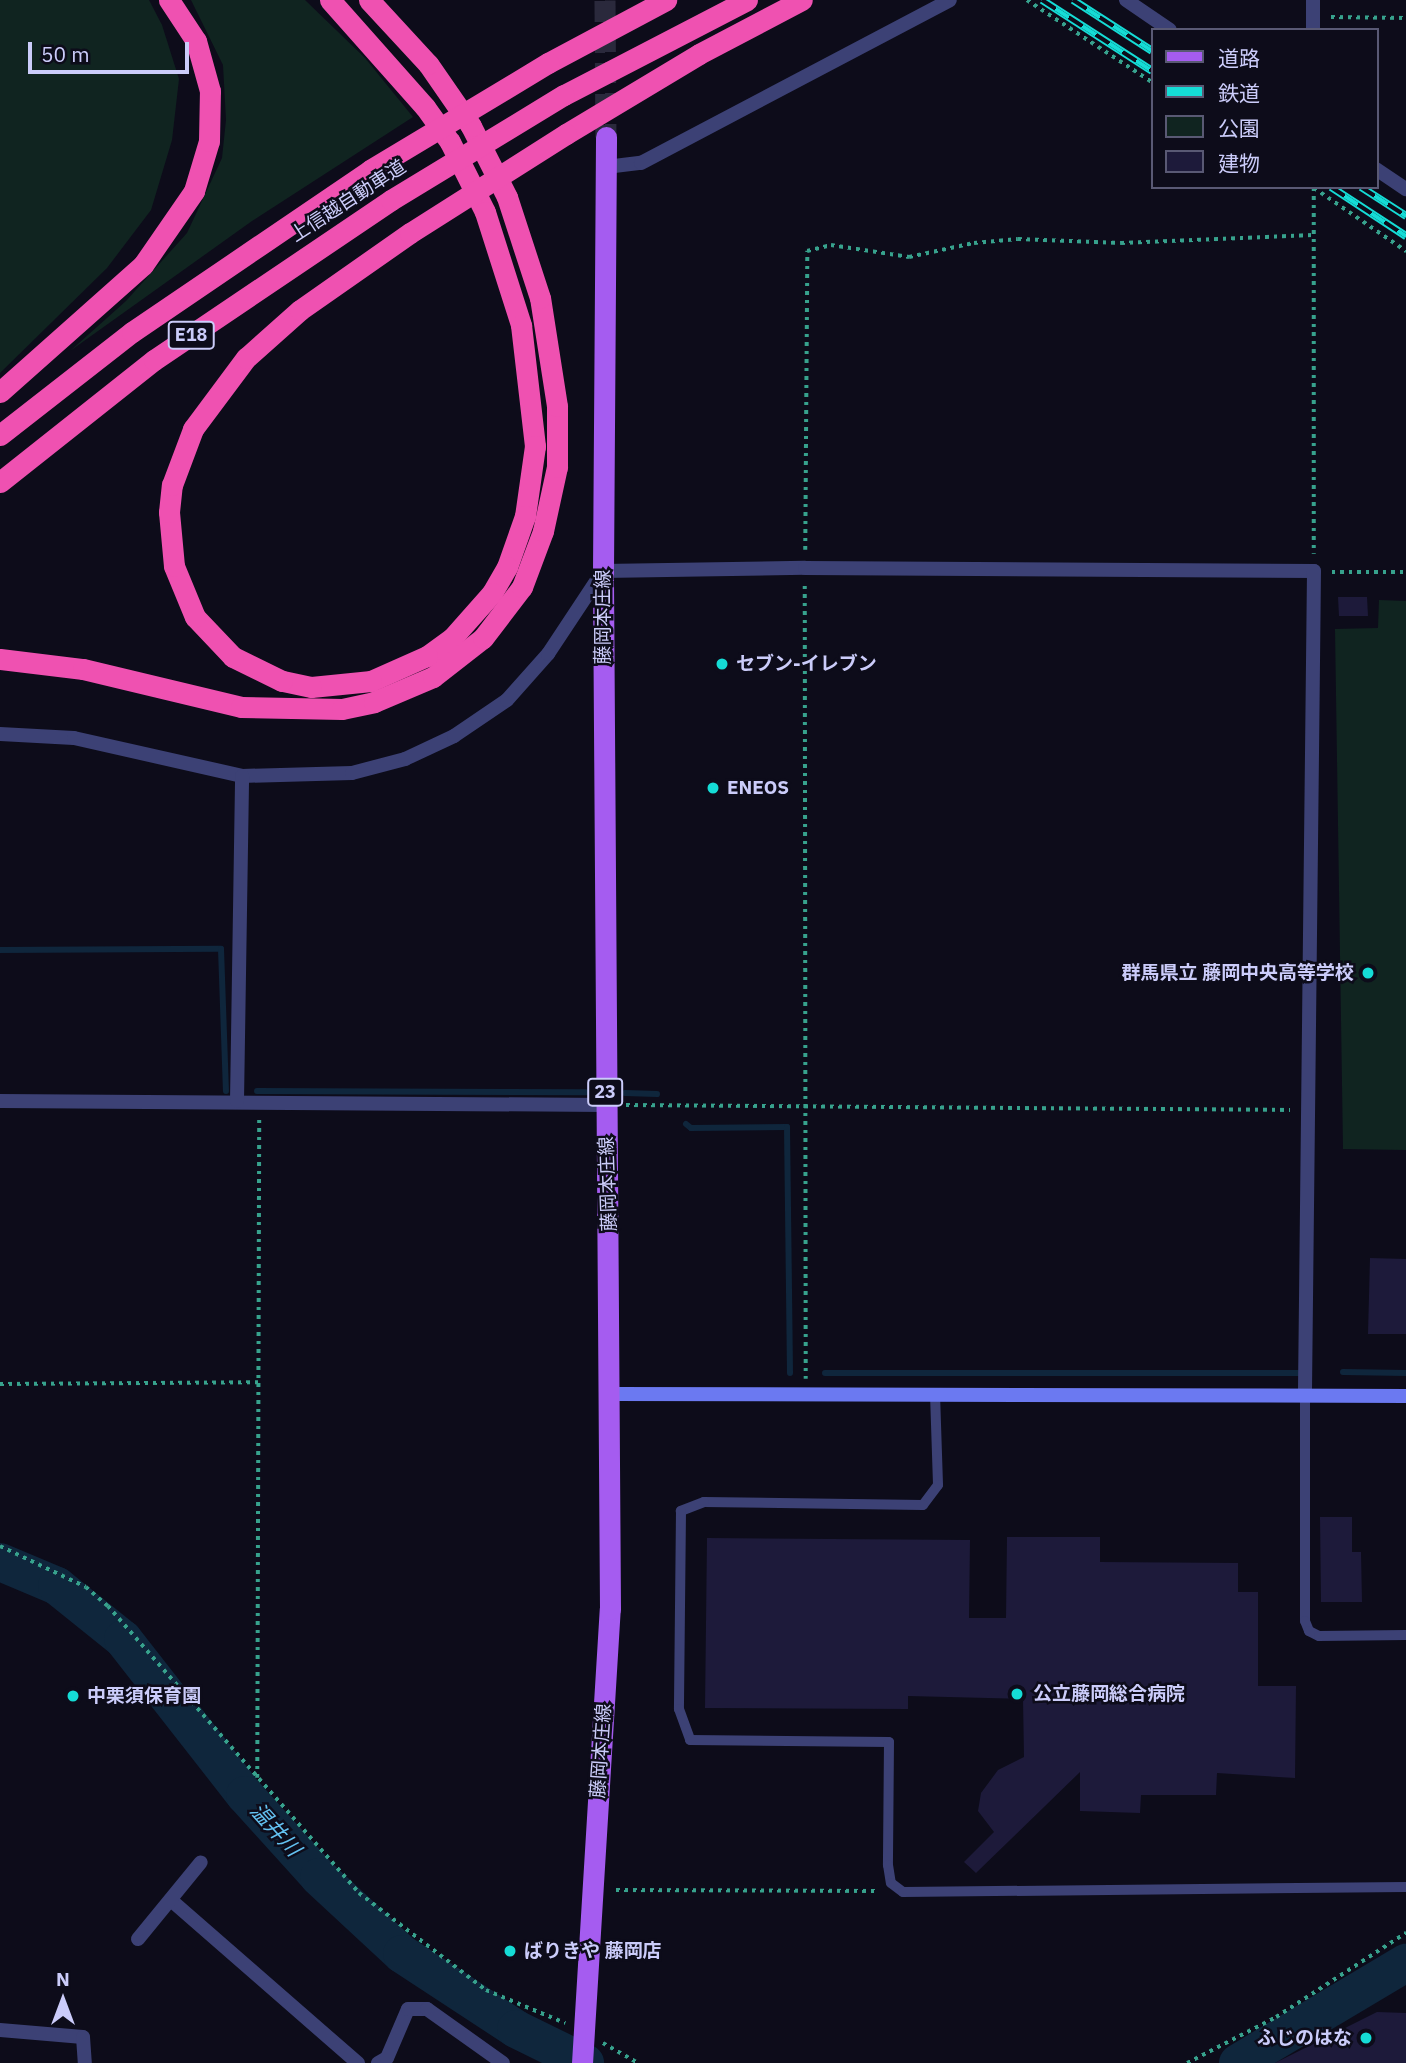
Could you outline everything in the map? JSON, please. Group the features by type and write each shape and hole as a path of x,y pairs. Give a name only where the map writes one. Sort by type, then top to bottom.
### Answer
{"highway":[{"path":"0,392 143,265 194,191 209,141 210,91 196,41 169,0"},
{"path":"330,0 425,107 450,142 485,212 521,325 535,446 527,505 507,567 480,609 452,638 427,656 371,681 311,687 282,681 233,657 195,617 174,566 169,512 172,485 192,429 246,358 300,310 410,233 566,134 803,0"},
{"path":"0,659 83,669 241,707 342,709 384,699 433,677 483,638 522,587 543,531 557,467 553,369 540,298 507,197 471,125 428,64 369,0"},
{"name":"上信越自動車道","path":"0,435 132,332 370,170 548,63 666,0"},
{"name":"上信越自動車道","path":"0,482 154,360 391,200 564,94 747,0"}],"main road":[{"name":"藤岡本庄線","path":"583,2047 610,1609 612,1394 606,1105 603,571 606,136"}],"street":[{"path":"606,167 641,163 950,0"},
{"path":"1126,0 1167,28"},
{"path":"1313,0 1313,23"},
{"path":"1378,170 1406,189"},
{"path":"0,734 74,738 242,776 352,773 405,759 454,736 507,700 548,654 603,571 805,568 1314,571 1306,1395"},
{"path":"237,1101 242,776"},
{"path":"0,1101 606,1105"},
{"path":"612,1394 1406,1396"},
{"path":"138,1939 172,1901 201,1862"},
{"path":"172,1901 358,2063"},
{"path":"378,2063 387,2058 408,2009 427,2009 503,2063"},
{"path":"0,2030 83,2037 85,2063"}],"lane":[{"path":"935,1394 938,1485 923,1505 704,1502 681,1511 679,1709 690,1740 889,1742 888,1865 891,1883 903,1892 1406,1887"},
{"path":"1306,1395 1305,1621 1309,1631 1319,1636 1406,1636"}],"path":[{"path":"1027,0 1150,81"},
{"path":"1313,23 1406,18"},
{"path":"1313,189 1314,571 1406,572"},
{"path":"1314,189 1406,251"},
{"path":"806,1395 807,251 831,245 909,257 974,243 1018,239 1121,243 1313,235"},
{"path":"257,1779 259,1101"},
{"path":"606,1105 1310,1110"},
{"path":"0,1384 258,1382"},
{"path":"0,1546 86,1587 108,1606 359,1893 486,1990 583,2047 638,2063"},
{"path":"616,1890 875,1891"},
{"path":"1188,2063 1276,2017 1406,1933"}],"green space":[{"path":"0,0 149,0 162,25 179,79 172,140 151,210 107,268 0,373"},
{"path":"191,0 305,0 365,58 413,117 252,221 70,351 126,301 187,233 222,158 226,120 223,65"},
{"name":"群馬県立 藤岡中央高等学校","path":"1379,600 1406,601 1406,1150 1343,1149 1335,629 1378,628"}],"building":[{"path":"1338,597 1367,597 1368,616 1339,616"},
{"path":"1370,1258 1406,1259 1406,1334 1368,1334"},
{"path":"1320,1517 1352,1517 1352,1552 1361,1552 1362,1602 1321,1602"},
{"path":"1007,1537 1100,1537 1100,1562 1238,1563 1238,1592 1258,1592 1258,1686 1296,1686 1295,1778 1217,1773 1216,1795 1141,1795 1140,1813 1080,1811 1080,1772 976,1873 964,1862 994,1832 978,1811 981,1793 998,1770 1024,1757 1023,1699 908,1696 908,1709 705,1708 707,1538 970,1540 969,1618 1006,1618"},
{"name":"ふじのはな","path":"1377,2012 1406,2013 1406,2063 1275,2063"}],"waterway":[{"path":"0,950 221,949 226,1091"},
{"path":"257,1091 586,1092"},
{"path":"625,1093 657,1094"},
{"path":"686,1124 691,1128 787,1127 790,1373"},
{"path":"1343,1372 1406,1373"},
{"path":"825,1373 1298,1373"},
{"name":"温井川","path":"0,1562 57,1586 123,1639 245,1795 319,1877 402,1954 516,2029 585,2063"},
{"name":"温井川","path":"1238,2063 1406,1963"}],"tunnel":[{"path":"605,0 606,137"}],"railway":[{"path":"1042,0 1150,70"},
{"path":"1073,0 1150,50"},
{"path":"1334,189 1406,236"},
{"path":"1364,189 1406,216"}],"place":[{"name":"セブン-イレブン","path":"722,664"},
{"name":"ENEOS","path":"713,788"},
{"name":"群馬県立 藤岡中央高等学校","path":"1368,973"},
{"name":"公立藤岡総合病院","path":"1017,1694"},
{"name":"中栗須保育園","path":"73,1696"},
{"name":"ばりきや 藤岡店","path":"510,1951"},
{"name":"ふじのはな","path":"1366,2038"}]}
